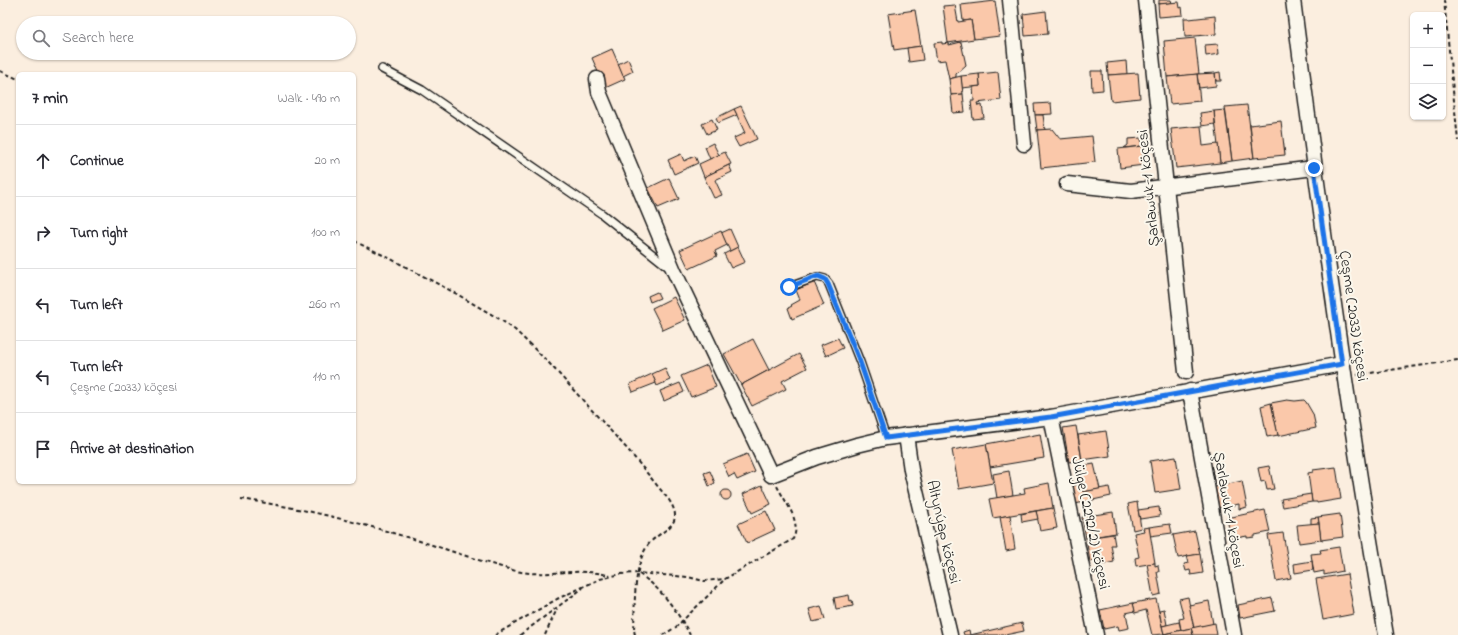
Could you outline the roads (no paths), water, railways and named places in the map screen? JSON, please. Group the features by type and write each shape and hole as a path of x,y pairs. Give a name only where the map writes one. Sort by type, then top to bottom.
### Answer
{"street":[{"path":"1010,0 1024,144"},
{"name":"Şarlawuk-1 köçesi","path":"1146,0 1186,372"},
{"name":"Çeşme (2033) köçesi","path":"1293,0 1314,168 1344,379 1386,635"},
{"path":"597,79 599,92 674,271 771,475 817,457 886,438 1051,417 1342,364"},
{"path":"1067,184 1131,191 1167,188 1314,168"},
{"name":"Şarlawuk-1 köçesi","path":"1190,391 1234,635"},
{"name":"Jülge (2292/2) köçesi","path":"1051,417 1096,635"},
{"name":"Altynýap köçesi","path":"906,435 912,470 950,635"}],"lane":[{"path":"382,69 422,90 602,214 674,271"},
{"path":"789,287 818,276 825,279 860,362 886,438"}]}
